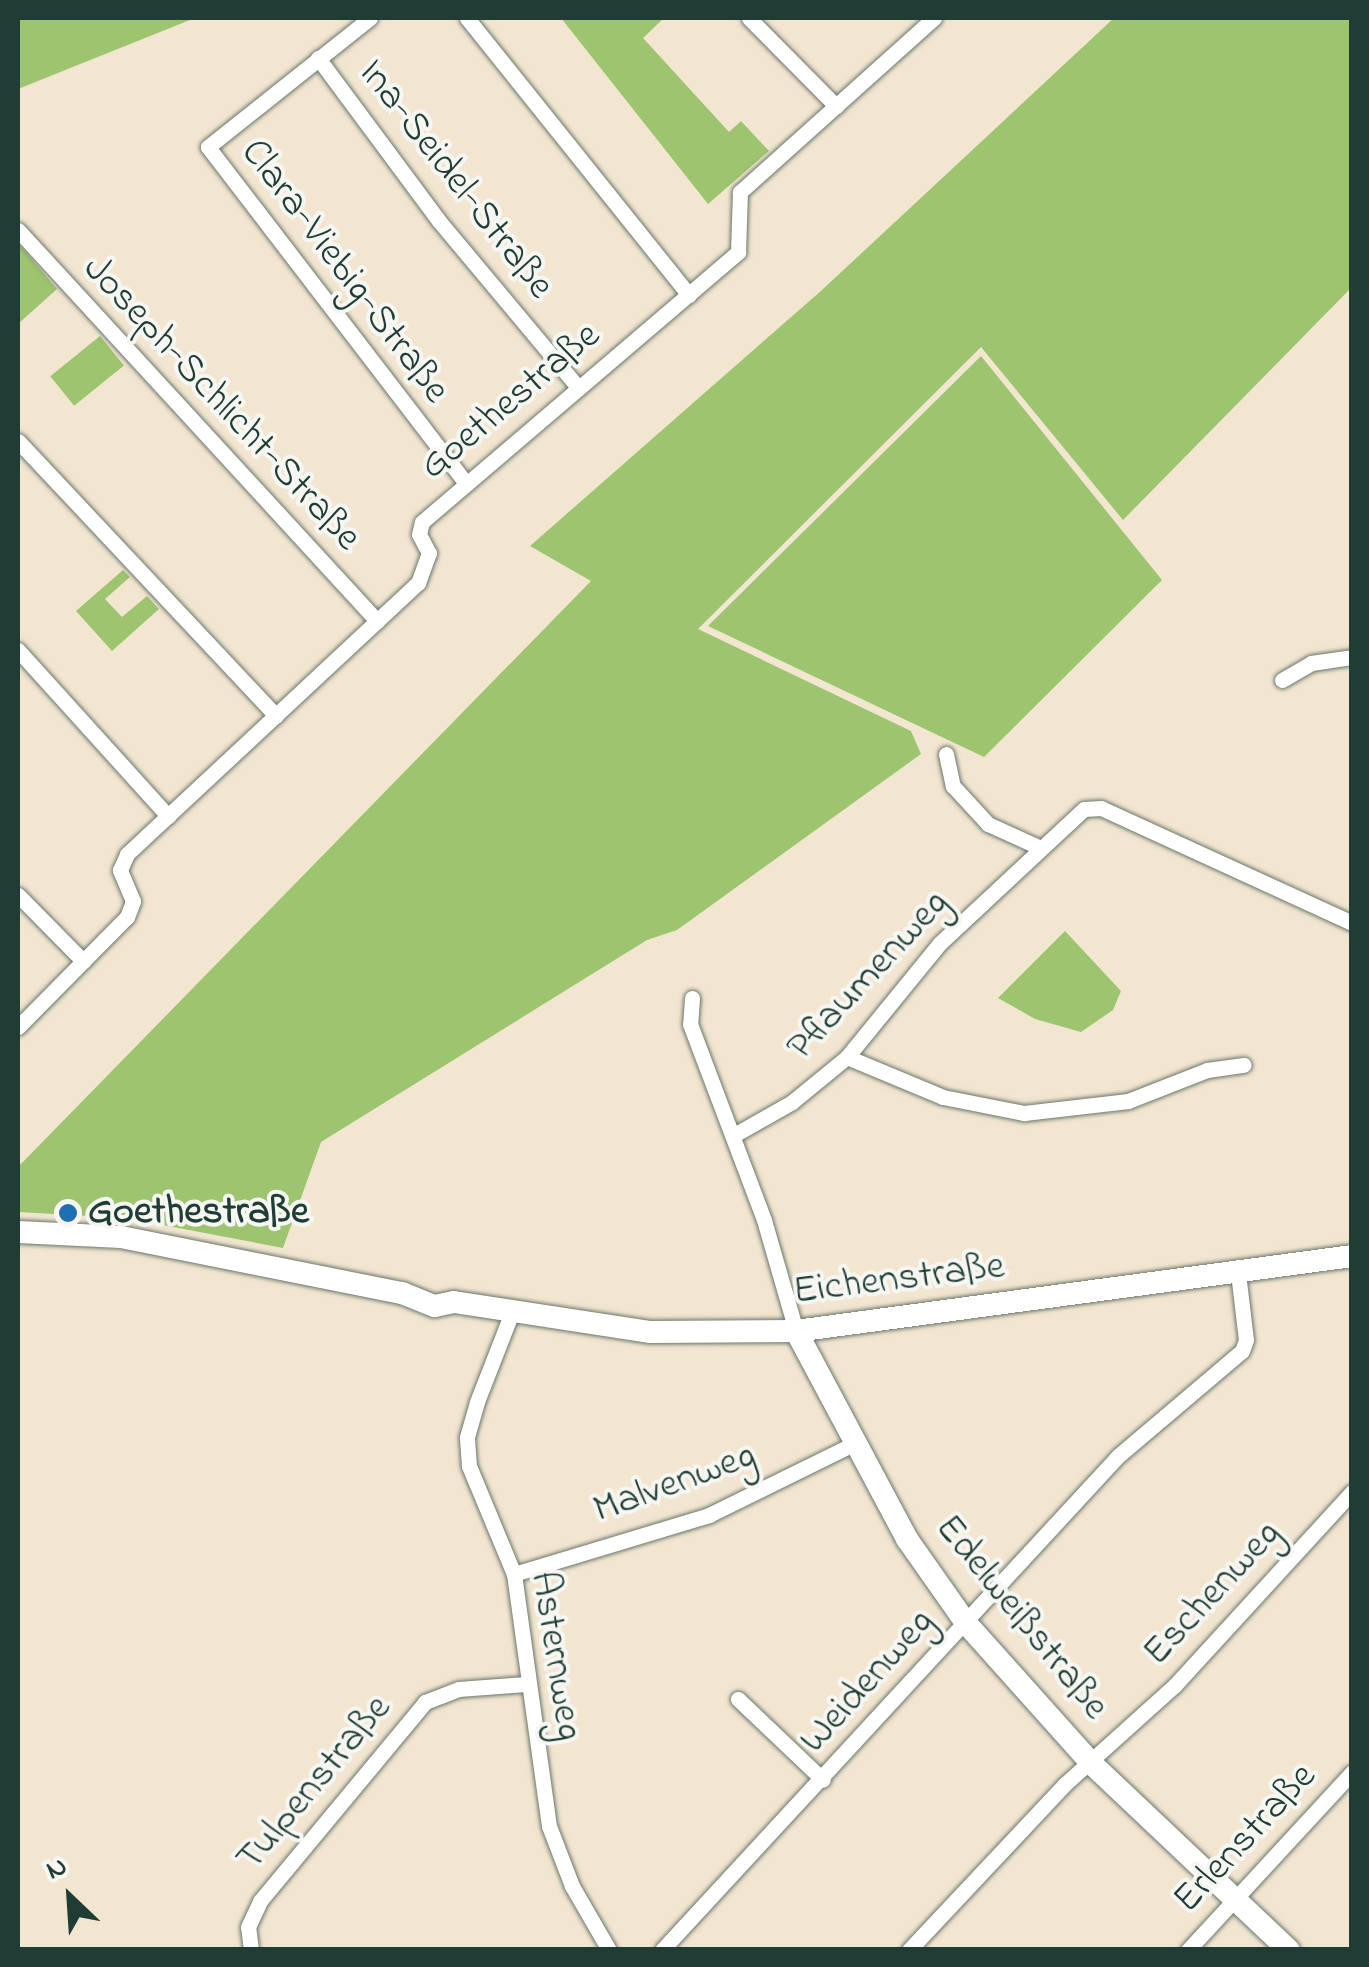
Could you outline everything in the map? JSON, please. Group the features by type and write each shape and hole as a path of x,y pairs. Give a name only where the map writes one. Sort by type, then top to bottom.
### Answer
{"street":[{"path":"318,58 370,18"},
{"path":"468,18 689,295"},
{"path":"749,18 836,106"},
{"name":"Goethestraße","path":"18,1027 132,909 122,862 425,575 429,553 419,534 422,522 742,246 736,202 741,190 934,18"},
{"name":"Clara-Viebig-Straße","path":"318,58 208,147 466,483"},
{"name":"Ina-Seidel-Straße","path":"318,58 444,227 578,387"},
{"name":"Joseph-Schlicht-Straße","path":"18,230 377,621"},
{"path":"18,441 276,716"},
{"path":"18,650 168,816"},
{"path":"1282,680 1311,663 1352,657"},
{"path":"946,754 953,786 988,824 1041,848"},
{"name":"Pflaumenweg","path":"734,1135 792,1102 848,1056 939,944 1078,813 1102,808 1352,923"},
{"path":"18,895 83,961"},
{"path":"692,998 690,1024 734,1135 796,1331"},
{"path":"848,1056 943,1097 1024,1113 1128,1101 1207,1070 1244,1064"},
{"name":"Eichenstraße","path":"18,1232 121,1237 402,1292 435,1306 454,1302 651,1332 796,1331 1352,1256"},
{"name":"Weidenweg","path":"662,1950 1118,1456 1242,1351 1238,1273"},
{"name":"Asternweg","path":"512,1312 467,1438 469,1466 514,1574 525,1684 549,1826 572,1886 609,1950"},
{"name":"Edelweißstraße","path":"796,1331 854,1444 966,1624 1091,1763 1289,1950"},
{"name":"Malvenweg","path":"514,1574 709,1514 854,1444"},
{"name":"Eschenweg","path":"909,1950 1091,1763 1175,1686 1352,1492"},
{"name":"Tulpenstraße","path":"251,1950 248,1927 260,1901 426,1702 459,1689 525,1684"},
{"path":"738,1699 823,1780"},
{"name":"Erlenstraße","path":"1188,1950 1232,1897 1352,1772"}],"green space":[{"path":"18,18 195,18 18,89"},
{"path":"561,18 664,18 643,38 729,132 741,121 769,151 708,204"},
{"path":"1114,18 1351,18 1351,288 1123,520 981,347 698,629 911,731 921,754 677,930 647,940 321,1142 283,1248 126,1218 18,1212 18,1167 591,581 530,546 822,290"},
{"path":"18,243 57,289 18,324"},
{"path":"100,336 124,366 74,406 50,376"},
{"path":"981,356 1162,580 984,757 708,626"},
{"path":"123,570 130,577 105,599 122,617 147,596 159,609 112,651 76,611"},
{"path":"1065,931 1121,991 1113,1010 1081,1032 1035,1019 998,998"}],"place":[{"name":"Goethestraße","path":"68,1213"}]}
